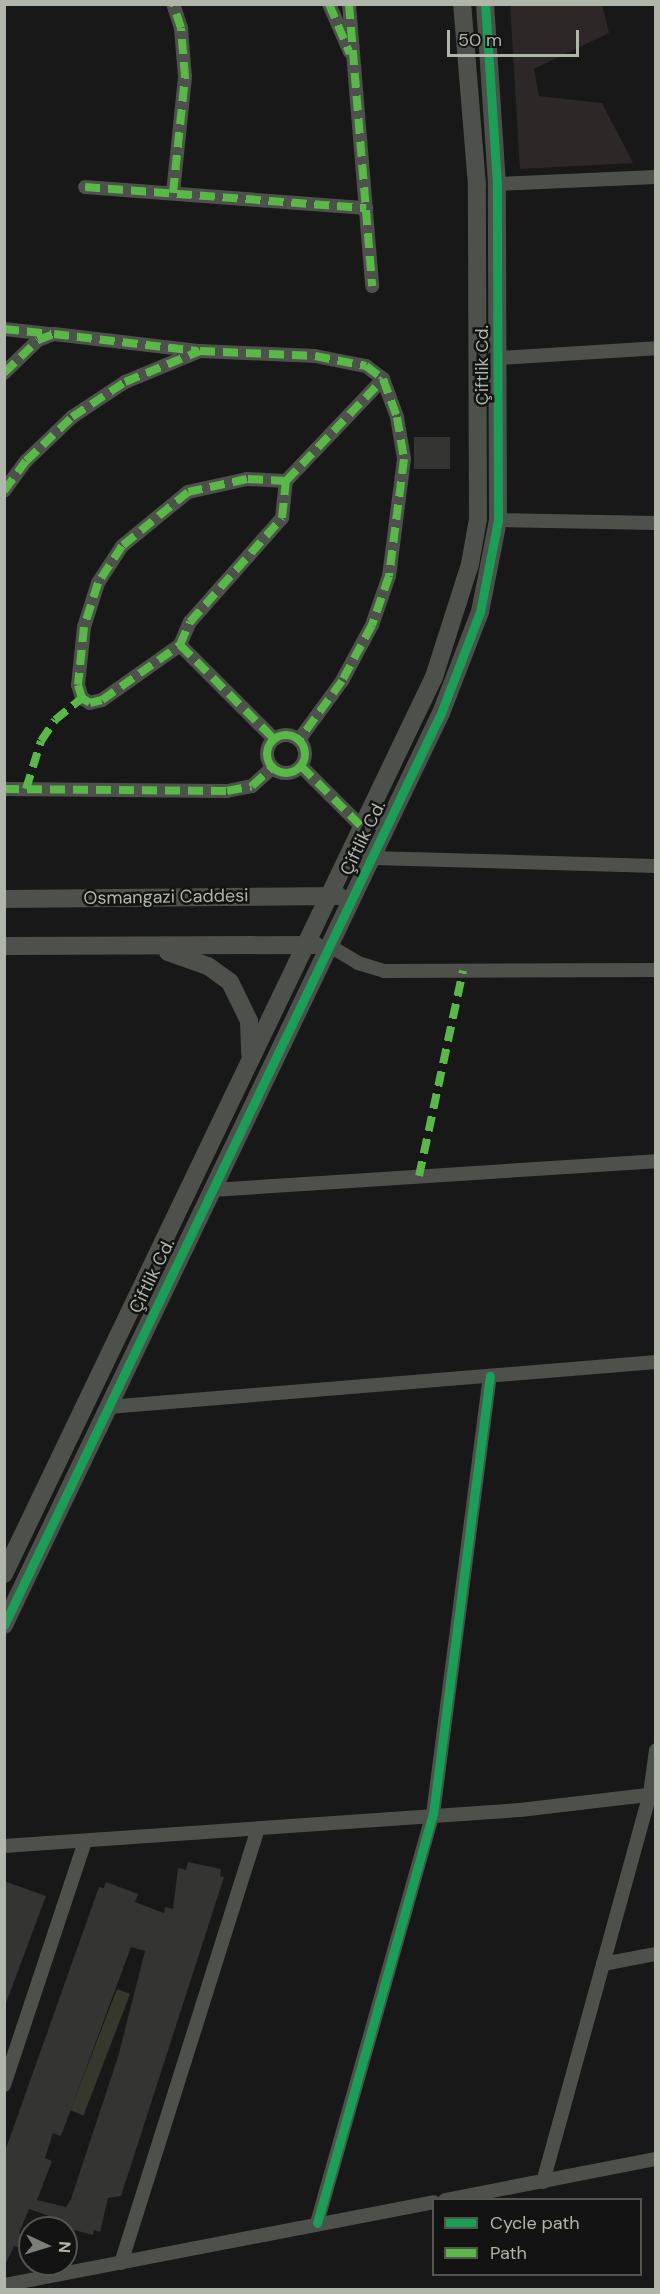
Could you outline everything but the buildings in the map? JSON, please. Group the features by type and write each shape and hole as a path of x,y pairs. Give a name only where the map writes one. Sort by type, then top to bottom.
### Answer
{"street":[{"path":"173,4 181,28 185,77 173,194"},
{"path":"329,4 354,61"},
{"path":"349,4 372,286"},
{"name":"Çiftlik Cd.","path":"4,1574 434,676 470,564 478,519 477,185 462,4"},
{"name":"Çiftlik Cd.","path":"4,1625 354,896 465,658 490,575 498,520 499,358 497,184 485,4"},
{"path":"497,184 656,177"},
{"path":"85,187 366,208"},
{"path":"4,329 200,351 315,356 366,366 383,379 397,417 404,459 389,576 372,625 342,681 298,740"},
{"path":"4,374 38,340 54,334"},
{"path":"499,358 656,348"},
{"path":"4,491 26,461 72,417 125,382 200,351"},
{"path":"286,481 248,479 188,492 122,546 98,583 84,627 78,685 82,698 90,703 102,700 180,645 190,622 282,518 286,481 383,379"},
{"path":"498,520 656,523"},
{"path":"180,645 274,739"},
{"path":"285,735 298,740 305,754 301,766 290,772 273,767 267,756 274,739 285,735"},
{"path":"301,766 361,826"},
{"path":"4,789 226,790 252,786 273,767"},
{"path":"372,858 656,866"},
{"name":"Osmangazi Caddesi","path":"4,899 354,896"},
{"path":"4,946 305,945 330,946 358,963 384,971 656,970"},
{"path":"143,946 201,963 230,982 249,1022 250,1060"},
{"path":"212,1190 656,1161"},
{"path":"108,1407 656,1362"},
{"path":"316,2223 433,1814 490,1376"},
{"path":"543,2182 652,1794 656,1750"},
{"path":"4,1846 258,1829 652,1794"},
{"path":"121,2264 258,1829"},
{"path":"4,2085 85,1841"},
{"path":"603,1964 656,1954"},
{"path":"451,2198 656,2159"},
{"path":"4,2285 432,2202"}],"shaded area":[{"path":"510,5 602,5 609,33 534,69 539,96 602,103 633,163 520,169"},
{"path":"117,1989 130,1994 83,2115 70,2110"}],"marked path":[{"path":"173,4 181,28 185,77 173,193"},
{"path":"329,4 350,54"},
{"path":"349,4 372,286"},
{"path":"85,187 366,208"},
{"path":"4,329 51,334"},
{"path":"4,373 38,340 54,334 197,351"},
{"path":"4,491 26,461 72,417 125,382 200,351 315,356 366,366 383,379 397,417 404,459 389,576 372,625 342,681 299,740"},
{"path":"286,481 247,479 188,492 122,546 98,583 84,627 78,685 82,698 90,703 102,700 180,645 190,622 282,518 286,481 383,379"},
{"path":"180,645 274,739"},
{"path":"26,789 41,741 55,720 82,698"},
{"path":"286,735 299,741 305,754 299,767 286,773 273,767 267,754 273,741 286,735"},
{"path":"301,766 361,826"},
{"path":"4,789 227,791 252,786 273,767"},
{"path":"419,1176 463,971"}],"cycle path":[{"path":"4,1625 441,713 480,612 498,520 497,184 485,4"},
{"path":"317,2223 433,1814 490,1376"}]}
